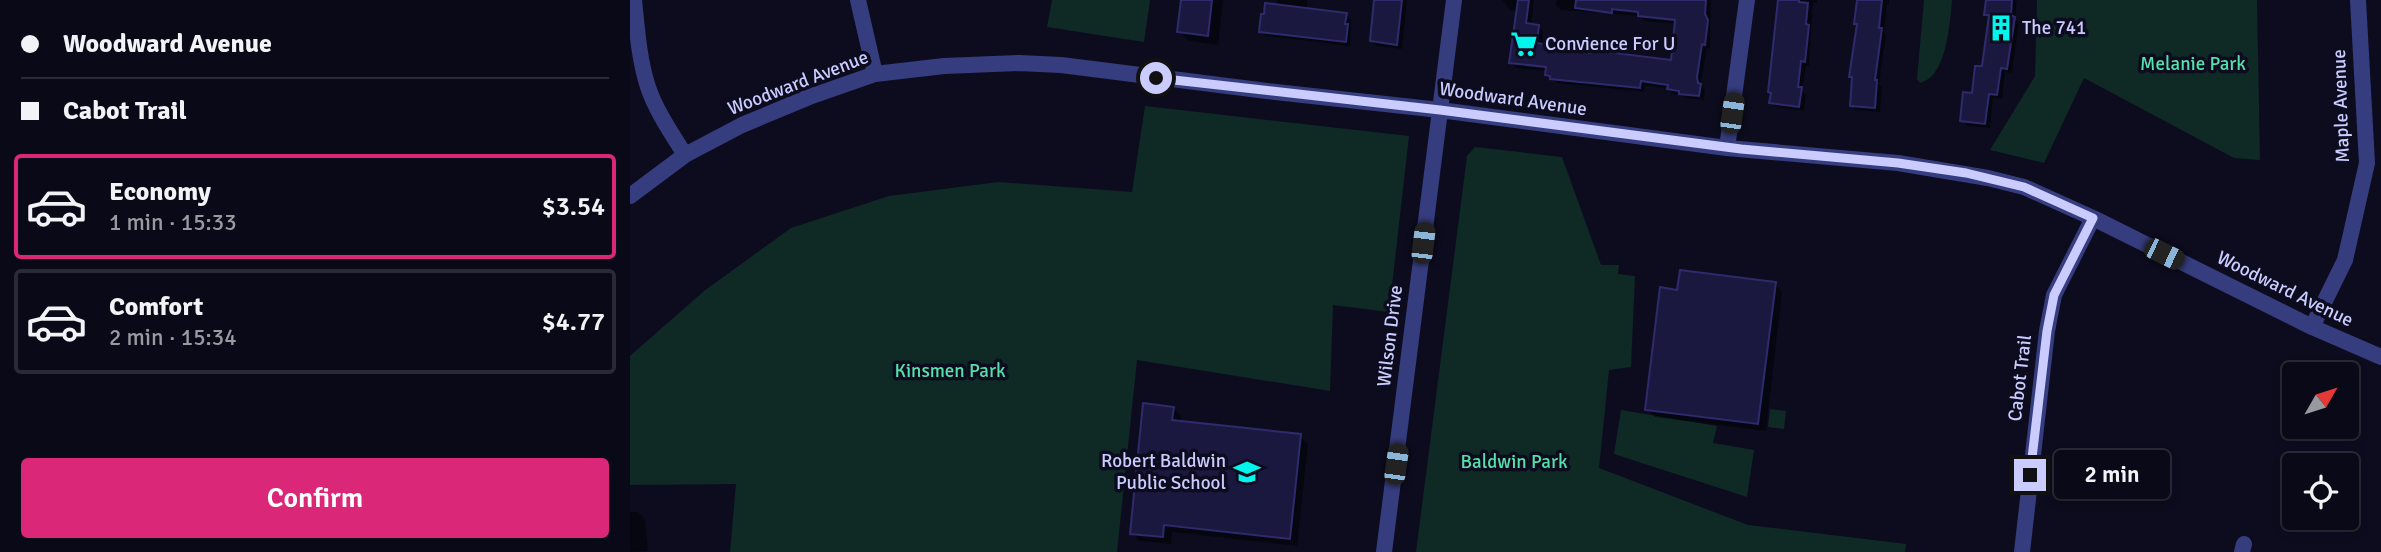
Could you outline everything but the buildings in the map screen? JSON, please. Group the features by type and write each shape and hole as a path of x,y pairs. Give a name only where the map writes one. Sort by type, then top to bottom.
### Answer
{"street":[{"path":"634,0 648,88 685,155"},
{"path":"858,0 874,74"},
{"name":"Wilson Drive","path":"1384,552 1454,0"},
{"path":"1727,148 1747,0"},
{"name":"Maple Avenue","path":"2312,327 2345,260 2374,165 2358,0"},
{"name":"Woodward Avenue","path":"630,196 685,155 742,125 874,74 944,66 1020,63 1061,65 1440,110 1727,148 1898,163 1966,173 2024,187 2093,218 2312,327 2381,357"},
{"name":"Cabot Trail","path":"2022,552 2054,295 2093,218"}],"green space":[{"path":"1052,0 1150,0 1144,42 1047,27"},
{"path":"1924,0 1952,0 1948,34 1941,60 1929,79 1920,83 1917,79"},
{"name":"Melanie Park","path":"2037,0 2257,0 2260,160 2234,158 2084,78 2044,163 1990,150 2035,76"},
{"name":"Kinsmen Park","path":"1145,106 1409,136 1389,312 1333,305 1330,391 1137,360 1117,552 730,552 736,484 630,485 630,356 704,291 791,228 889,196 998,182 1132,192"},
{"name":"Baldwin Park","path":"1475,147 1562,157 1601,265 1619,265 1618,274 1635,276 1631,367 1609,370 1599,468 1748,525 1906,544 1905,552 1416,552 1467,156"},
{"path":"1770,409 1786,411 1784,429 1768,427"},
{"path":"1621,410 1717,426 1713,443 1754,450 1747,497 1614,454"}],"place":[{"name":"The 741","path":"2001,28"},
{"name":"Convience For U","path":"1524,44"},
{"name":"Robert Baldwin Public School","path":"1247,472"}],"route":[{"path":"1156,78 1440,110 1741,149 1898,163 1966,173 2024,187 2093,218 2054,295 2047,331 2030,475"}]}
